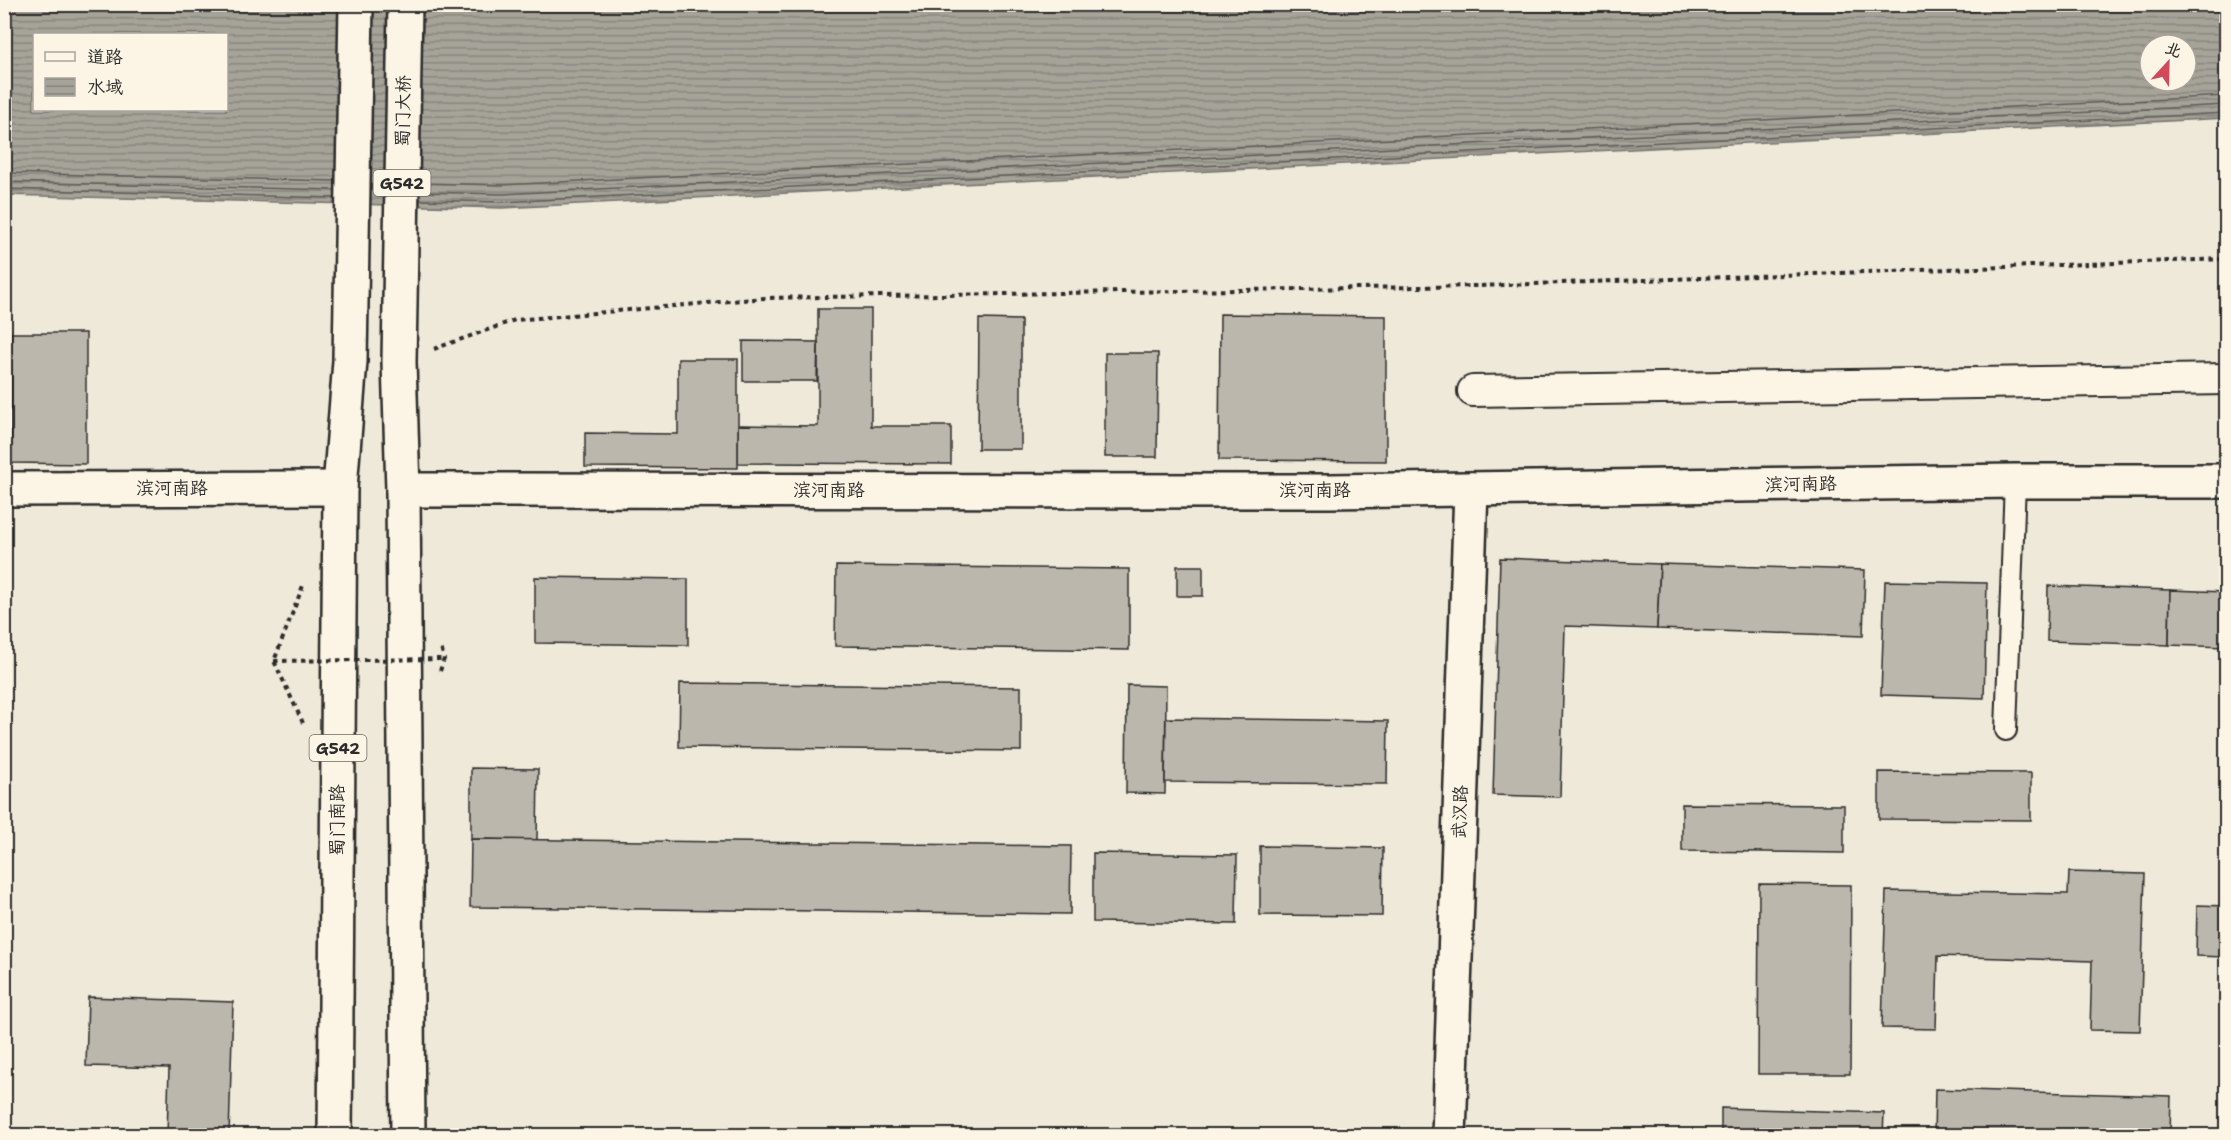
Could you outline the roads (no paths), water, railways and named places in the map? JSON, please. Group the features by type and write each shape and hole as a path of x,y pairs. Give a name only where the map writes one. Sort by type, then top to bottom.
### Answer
{"main road":[{"name":"蜀门南路","path":"335,1136 340,488 350,361 356,4"},
{"name":"蜀门大桥","path":"403,490 399,362 405,4"},
{"name":"滨河南路","path":"403,490 1330,490 2015,480 2226,481"},
{"name":"滨河南路","path":"4,489 340,488"},
{"name":"武汉路","path":"1449,1136 1471,489"},
{"name":"G542","path":"403,490 408,1136"}],"street":[{"path":"1473,391 2226,379"}],"lane":[{"path":"2006,730 2015,480"}],"water":[{"path":"5,5 2226,5 2226,118 502,208 5,195"}]}
